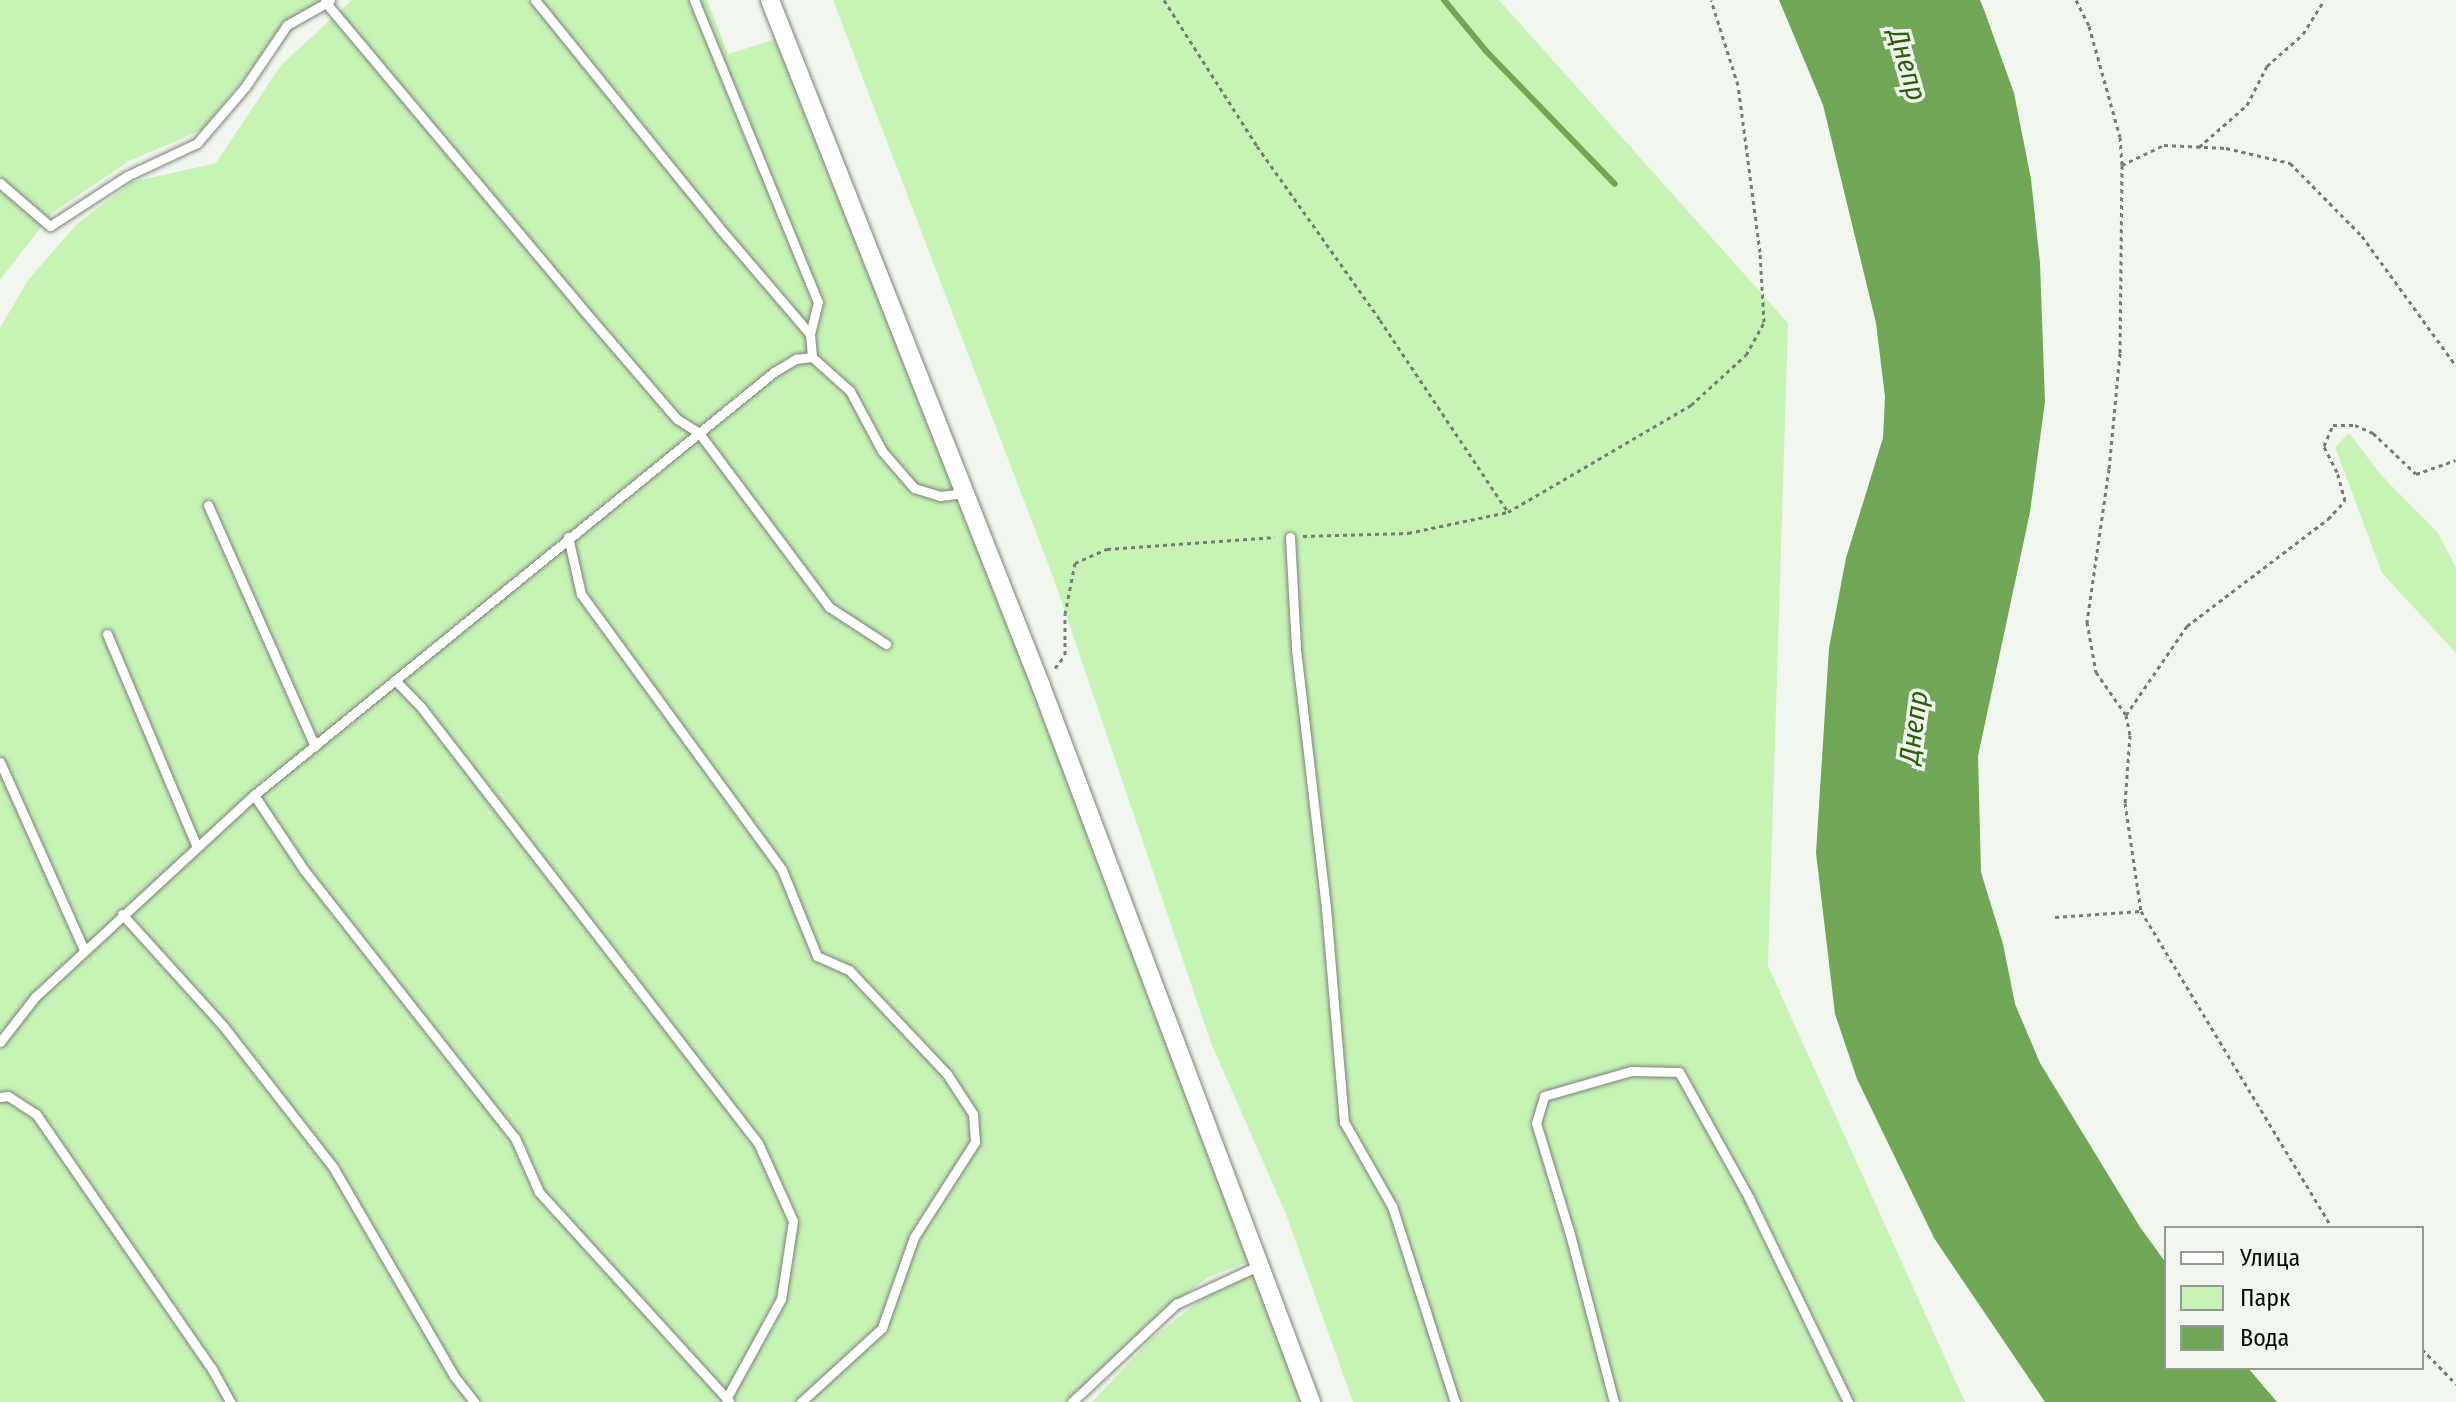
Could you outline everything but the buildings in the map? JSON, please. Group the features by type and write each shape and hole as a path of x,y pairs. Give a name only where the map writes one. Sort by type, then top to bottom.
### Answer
{"street":[{"path":"770,0 1041,686 1311,1402"}],"lane":[{"path":"535,0 722,231 810,334"},
{"path":"694,0 818,302 810,334 812,357 850,391 882,451 914,488 940,496 966,493"},
{"path":"0,183 50,226 127,176 197,143 245,87 287,25 327,1 677,419 699,433 829,607 886,644"},
{"path":"0,1042 35,997 254,795 599,511 774,372 796,359 812,357"},
{"path":"208,505 315,746"},
{"path":"568,537 581,594 782,870 817,956 849,970 947,1074 973,1114 975,1142 914,1237 882,1328 801,1402"},
{"path":"1290,537 1296,649 1326,908 1344,1122 1392,1206 1455,1402"},
{"path":"107,634 197,847"},
{"path":"254,795 304,870 515,1138 539,1192 728,1400 781,1299 793,1221 758,1143 421,707 395,680"},
{"path":"0,762 84,950"},
{"path":"122,914 224,1027 333,1167 454,1376 474,1402"},
{"path":"1614,1402 1569,1231 1536,1123 1544,1096 1631,1071 1679,1072 1749,1198 1848,1402"},
{"path":"0,1097 8,1096 36,1114 212,1369 230,1402"},
{"path":"1072,1402 1176,1304 1260,1265"}],"path":[{"path":"1164,0 1257,146 1372,308 1508,512"},
{"path":"1041,686 1065,655 1065,614 1075,563 1107,549 1408,533 1482,520 1508,512 1691,405 1746,355 1764,322 1760,252 1738,85 1711,0"},
{"path":"2076,0 2089,26 2120,137 2122,165 2120,353 2109,469 2087,622 2096,672 2126,715 2130,735 2125,803 2141,911 2331,1226"},
{"path":"2199,147 2247,105 2267,66 2303,34 2324,0"},
{"path":"2122,165 2164,145 2226,148 2290,163 2362,236 2456,366"},
{"path":"2126,715 2187,626 2328,519 2345,501 2337,472 2324,446 2333,425 2355,425 2373,433 2416,474 2456,460"},
{"path":"2055,917 2141,911"},
{"path":"2424,1351 2456,1384"}],"green space":[{"path":"0,0 325,0 253,68 202,130 129,161 52,213 0,280"},
{"path":"352,0 707,0 728,54 790,35 1252,1260 1207,1278 1147,1324 1074,1402 0,1402 0,328 28,280 77,224 132,182 216,163 281,65"},
{"path":"833,0 1499,0 1788,323 1768,966 1965,1402 1353,1402 1286,1214 1211,1043 1055,582"},
{"path":"2349,433 2381,475 2438,533 2456,568 2456,653 2382,573 2335,447"},
{"path":"1263,1269 1315,1402 1092,1402 1151,1339 1212,1291"}],"water":[{"name":"Днепр","path":"1779,0 1980,0 2014,93 2031,179 2040,263 2045,402 2030,512 1978,756 1981,872 2003,944 2015,1004 2040,1063 2140,1227 2164,1260 2164,1370 2250,1370 2277,1402 2045,1402 1934,1238 1857,1079 1835,1014 1816,853 1829,648 1846,558 1883,438 1885,397 1876,323 1823,105"}],"waterway":[{"path":"1444,0 1486,51 1615,184"}]}
